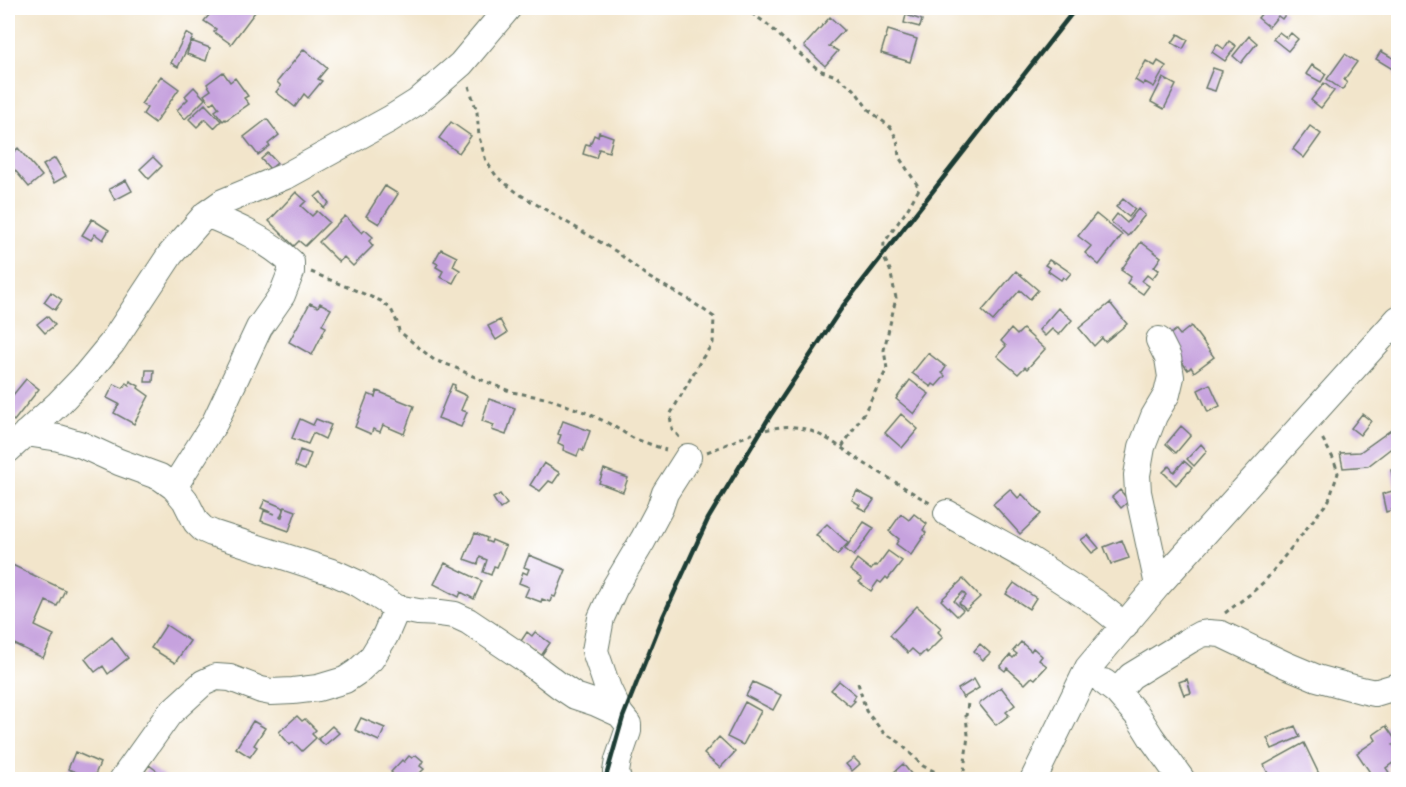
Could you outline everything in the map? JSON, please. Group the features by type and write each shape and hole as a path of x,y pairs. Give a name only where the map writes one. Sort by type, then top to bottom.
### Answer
{"street":[{"path":"8,450 59,403 91,369 112,343 170,255 206,214 223,202 288,175 390,120 417,102 461,64 508,8"},
{"path":"174,488 214,422 259,328 282,295 291,272 291,262 283,254 232,224 206,214"},
{"path":"1034,780 1088,668 1158,585 1313,416 1398,319"},
{"path":"1158,585 1138,492 1137,475 1142,447 1154,416 1167,394 1171,377 1168,358 1159,340"},
{"path":"26,433 59,438 82,445 160,477 185,500 196,522 203,529 233,541 335,573 359,584 397,608 455,615 468,621 575,696 620,714"},
{"path":"618,780 616,772 618,760 628,731 628,724 620,714 608,689 595,651 601,618 615,587 660,508 665,493 688,457"},
{"path":"947,513 1026,557 1095,602 1125,626"},
{"path":"122,780 170,714 203,683 216,677 230,678 271,692 318,688 345,680 371,660 397,608"},
{"path":"1117,692 1131,676 1190,640 1208,633 1221,634 1317,678 1376,693 1398,686"},
{"path":"1088,668 1117,692 1138,716 1182,780"}],"path":[{"path":"744,8 767,24 819,70 837,76 854,90 868,109 890,127 897,140 899,157 919,189 884,243 882,256 890,270 896,297 884,350 887,369 842,447"},
{"path":"461,64 477,112 479,137 486,161 497,177 519,194 617,252 648,277 688,299 714,317 712,343 670,415 672,429 681,438 688,457"},
{"path":"291,262 381,301 391,309 399,331 434,360 512,392 550,399 608,423 633,438 688,457 762,430 784,427 819,434 947,513"},
{"path":"1208,633 1223,614 1265,581 1329,500 1338,473 1313,416"},
{"path":"858,683 867,711 883,732 898,742 923,766 946,777 962,780 968,735 966,716 968,703"}],"building":[{"path":"215,8 258,8 231,44 214,32 216,29 204,21"},
{"path":"1266,8 1281,8 1287,12 1282,19 1278,16 1269,27 1258,18"},
{"path":"906,15 922,20 920,27 904,23"},
{"path":"830,17 844,30 829,46 838,51 825,66 804,46"},
{"path":"888,30 917,39 910,62 881,53"},
{"path":"1279,32 1287,38 1291,33 1298,39 1288,51 1273,39"},
{"path":"186,33 193,37 178,67 171,63"},
{"path":"1178,34 1188,40 1183,49 1172,43"},
{"path":"1249,36 1257,43 1241,63 1233,56"},
{"path":"191,41 210,48 206,61 187,54"},
{"path":"1229,41 1236,46 1225,61 1212,52 1217,44 1224,49"},
{"path":"304,49 327,68 318,79 322,81 308,98 304,94 295,107 276,92 281,86 277,82"},
{"path":"1381,51 1398,61 1398,76 1395,74 1396,71 1376,59"},
{"path":"1345,54 1357,62 1344,80 1347,83 1342,90 1327,79"},
{"path":"1146,61 1155,66 1158,61 1166,66 1154,87 1145,82 1143,85 1135,80"},
{"path":"1312,65 1326,74 1321,82 1306,74"},
{"path":"1213,68 1222,71 1215,91 1205,88"},
{"path":"223,72 230,82 235,78 248,96 244,98 249,104 223,121 215,111 219,108 214,101 210,104 204,95 211,90 207,84"},
{"path":"161,76 179,89 155,123 143,114 147,108 141,104"},
{"path":"1163,78 1176,85 1164,109 1151,102"},
{"path":"1324,83 1334,91 1321,108 1311,100"},
{"path":"194,87 205,99 185,119 177,110 188,99 185,96"},
{"path":"205,104 221,121 214,128 205,119 197,127 189,119"},
{"path":"267,119 279,135 258,155 244,137"},
{"path":"451,122 471,136 459,153 439,138"},
{"path":"1310,126 1321,134 1304,158 1293,149"},
{"path":"599,132 613,137 609,152 599,149 596,158 583,154 586,144 590,145 594,135 598,137"},
{"path":"18,148 42,176 29,187 8,162 8,157"},
{"path":"268,153 277,163 270,169 261,159"},
{"path":"153,157 162,166 149,179 140,169"},
{"path":"55,158 66,176 54,183 43,165"},
{"path":"126,180 132,191 115,200 109,189"},
{"path":"385,186 398,194 379,224 366,216"},
{"path":"296,192 306,201 301,206 312,216 317,211 329,222 305,246 299,241 294,246 269,221"},
{"path":"321,192 329,203 324,208 315,197"},
{"path":"1123,199 1135,209 1129,217 1116,207"},
{"path":"1138,209 1145,215 1128,236 1111,222 1117,214 1127,223"},
{"path":"1096,214 1122,235 1099,265 1085,253 1091,246 1078,236"},
{"path":"345,216 362,233 365,230 373,237 369,241 373,246 353,266 344,257 339,262 319,242"},
{"path":"92,219 109,230 103,240 95,234 91,240 82,235"},
{"path":"1141,242 1161,257 1154,267 1159,270 1152,279 1147,275 1142,281 1149,286 1143,294 1127,283 1131,277 1121,270"},
{"path":"441,249 457,257 453,266 460,270 453,283 440,277 443,271 436,267 438,264 434,262"},
{"path":"1049,260 1071,273 1066,279 1063,277 1061,280 1048,271 1050,268 1045,265"},
{"path":"1016,271 1038,290 1030,299 1020,290 993,321 982,311"},
{"path":"51,292 62,300 55,310 44,302"},
{"path":"310,303 318,307 320,303 331,309 322,325 326,327 312,355 289,342"},
{"path":"1110,303 1127,324 1105,342 1102,338 1094,346 1079,328"},
{"path":"1058,308 1072,320 1059,335 1052,329 1045,336 1039,330"},
{"path":"47,316 55,325 45,333 37,324"},
{"path":"500,320 507,333 496,340 488,326"},
{"path":"1191,326 1214,357 1194,372 1191,367 1188,370 1164,339 1176,330 1180,335"},
{"path":"1011,329 1017,335 1023,329 1045,349 1027,369 1025,367 1018,374 997,356 1006,346 1001,341"},
{"path":"928,353 946,367 942,373 945,376 936,386 933,384 931,387 912,373"},
{"path":"146,370 154,370 153,382 145,382"},
{"path":"26,379 39,389 14,421 8,416 8,401"},
{"path":"910,380 929,394 914,414 896,399"},
{"path":"130,381 149,396 134,424 114,413 119,404 107,398 114,384 123,388 126,383 129,385"},
{"path":"452,384 455,385 454,390 467,396 461,410 467,412 461,427 438,418"},
{"path":"1210,384 1220,406 1208,412 1198,390"},
{"path":"377,391 414,406 404,434 383,425 380,432 373,429 371,434 355,427 368,394 375,397"},
{"path":"489,399 515,408 506,435 492,430 494,425 482,421"},
{"path":"901,414 918,429 902,448 885,433"},
{"path":"1362,414 1371,421 1360,435 1351,428"},
{"path":"300,419 313,425 316,419 331,425 325,439 313,433 308,444 292,438"},
{"path":"563,421 590,431 583,451 580,449 577,456 563,450 564,446 558,443 561,435 558,434"},
{"path":"1398,425 1398,443 1368,466 1343,468 1340,453 1360,452"},
{"path":"1181,426 1191,435 1176,453 1166,444"},
{"path":"1201,444 1207,451 1194,466 1187,459"},
{"path":"300,450 311,454 305,470 295,466"},
{"path":"1184,461 1192,468 1176,485 1163,472 1169,466 1174,472"},
{"path":"544,463 560,473 553,483 549,481 540,491 530,485"},
{"path":"1398,468 1398,508 1386,512 1382,494 1396,490 1391,470"},
{"path":"604,469 628,478 623,492 599,483"},
{"path":"1010,489 1018,498 1022,494 1041,514 1020,534 993,504"},
{"path":"1120,490 1129,501 1121,508 1112,497"},
{"path":"857,491 874,500 866,511 852,500"},
{"path":"500,494 507,504 500,509 493,498"},
{"path":"265,500 284,508 280,517 285,507 296,511 289,531 261,521 264,511 275,514 261,508"},
{"path":"901,514 909,520 914,514 927,524 923,530 926,533 911,555 896,544 899,539 889,531"},
{"path":"864,522 874,528 854,556 845,549"},
{"path":"827,524 848,543 837,555 816,535"},
{"path":"475,533 487,538 486,541 491,543 492,540 506,546 491,575 483,572 487,560 480,557 478,564 464,559"},
{"path":"1088,535 1099,548 1092,553 1081,540"},
{"path":"1122,540 1129,558 1111,564 1104,547"},
{"path":"888,551 902,561 888,579 886,577 881,583 878,581 871,591 859,582 862,579 850,570 857,559 871,570 875,565 877,566"},
{"path":"529,555 566,570 555,597 552,596 550,602 542,599 541,602 525,596 529,587 519,583 523,572 527,574 529,569 524,567"},
{"path":"8,563 65,590 57,606 46,601 35,626 54,635 43,658 8,641"},
{"path":"445,563 482,581 474,599 461,592 459,597 434,584"},
{"path":"963,579 980,597 966,610 959,603 966,596 963,592 954,601 963,610 957,616 941,600"},
{"path":"1014,583 1036,598 1029,609 1006,594"},
{"path":"917,606 941,628 938,632 943,637 927,653 925,651 920,656 912,649 908,653 890,635"},
{"path":"166,625 190,641 175,663 151,648"},
{"path":"527,632 532,636 535,632 550,643 541,656 521,641"},
{"path":"112,637 128,658 108,674 103,666 95,672 85,659"},
{"path":"1021,642 1031,651 1033,648 1042,656 1039,660 1047,666 1035,679 1032,677 1025,684 1007,668 1005,671 1000,667 1010,655 1013,658 1017,654 1013,651"},
{"path":"980,644 990,653 983,660 974,651"},
{"path":"974,679 979,688 963,698 958,689"},
{"path":"1187,679 1191,693 1184,695 1179,682"},
{"path":"839,681 856,695 853,700 855,701 850,706 831,690"},
{"path":"753,682 781,695 773,710 746,696"},
{"path":"1001,687 1015,705 1006,712 1009,715 996,725 979,704"},
{"path":"745,702 761,711 743,745 727,737"},
{"path":"297,716 302,721 305,719 316,730 312,734 316,738 302,751 293,742 290,745 279,732"},
{"path":"361,718 385,728 379,741 355,730"},
{"path":"253,721 265,728 254,745 257,747 250,757 236,748"},
{"path":"332,726 339,733 325,745 318,739"},
{"path":"1295,726 1300,737 1272,749 1267,738"},
{"path":"1386,726 1397,742 1393,745 1398,752 1398,759 1386,768 1390,774 1383,780 1375,780 1357,753 1376,740 1373,735"},
{"path":"719,737 735,752 720,768 704,754"},
{"path":"1304,743 1320,776 1314,780 1271,780 1264,765"},
{"path":"75,752 100,763 93,779 68,769"},
{"path":"416,755 423,761 420,766 424,769 419,774 425,780 399,780 391,772 402,760 404,762 409,756 412,758"},
{"path":"854,758 860,764 852,771 846,764"},
{"path":"903,764 916,780 901,780 894,772"},
{"path":"149,765 169,780 139,780"}],"railway":[{"path":"605,780 623,717 663,617 708,519 770,416 843,306 1076,8"}]}
